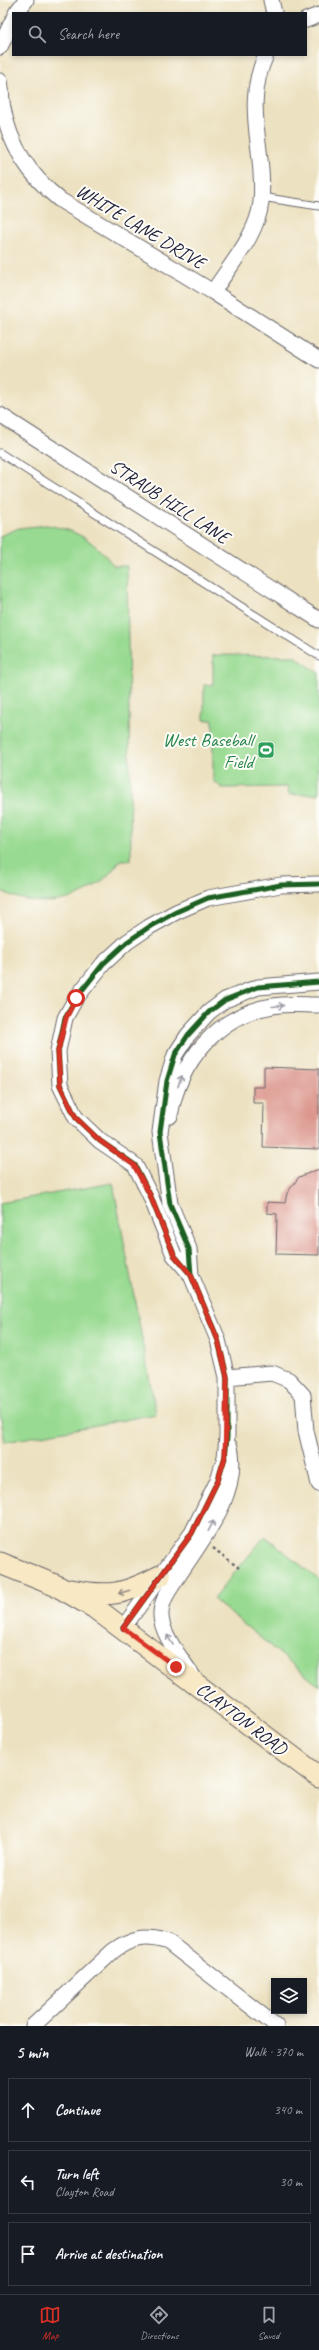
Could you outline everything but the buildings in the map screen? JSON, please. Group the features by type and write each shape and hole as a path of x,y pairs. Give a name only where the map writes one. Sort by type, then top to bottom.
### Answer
{"main road":[{"name":"CLAYTON ROAD","path":"0,1563 59,1587 95,1608 319,1777"},
{"path":"59,1587 90,1593 118,1594 160,1576"}],"street":[{"path":"17,12 26,0"},
{"path":"271,0 274,12"},
{"path":"307,20 319,15"},
{"path":"0,47 12,22"},
{"path":"213,292 251,232 258,217 262,186 253,102 260,68 266,56"},
{"name":"WHITE LANE DRIVE","path":"0,81 3,107 9,133 19,154 44,187 60,200 213,292 319,360"},
{"name":"STRAUB HILL LANE","path":"0,415 319,620"},
{"path":"123,1628 192,1533 218,1480 225,1457 227,1436 227,1377 218,1340 191,1275 174,1255 150,1195 134,1165 100,1141 76,1118 60,1085 58,1051 66,1018 76,998 103,964 138,935 176,912 208,898 281,885 319,884"},
{"path":"191,1275 189,1249 170,1204 160,1132 163,1100 175,1055 188,1035 209,1012 235,995 258,987 319,982"},
{"path":"163,1160 171,1108 182,1076 192,1058 208,1039 227,1023 250,1012 273,1006 319,1005"},
{"path":"227,1377 272,1374 289,1380 303,1395 307,1437 319,1484"},
{"path":"198,1685 164,1629 161,1614 166,1595 210,1528 227,1492 233,1469 227,1436"},
{"path":"33,2026 113,1951 126,1942 140,1937 155,1938 168,1942 276,2026"}],"lane":[{"path":"261,196 319,206"},
{"path":"1,454 319,656"}],"path":[{"path":"208,1544 239,1568"}],"green space":[{"path":"46,525 67,530 84,538 92,543 107,557 114,566 127,566 131,860 120,860 109,874 82,894 50,902 33,901 16,897 0,890 0,536 19,528"},
{"name":"West Baseball Field","path":"213,655 294,656 319,673 319,794 289,795 288,787 222,788 213,780 213,720 204,720 204,685 213,685"},
{"path":"113,1183 156,1414 5,1442 0,1414 0,1203"},
{"path":"265,1536 319,1580 319,1686 213,1599"}],"cycle path":[{"path":"191,1275 174,1255 150,1195 135,1165 100,1141 76,1118 60,1085 58,1051 65,1018 76,998 103,964 127,942 149,927 176,912 208,898 281,885 319,884"},
{"path":"123,1628 192,1533 218,1480 225,1457 227,1437 227,1377 218,1340 191,1275 189,1249 170,1204 160,1132 167,1081 175,1055 188,1035 209,1012 225,1000 258,987 319,982"}],"place":[{"name":"West Baseball Field","path":"266,750"}],"route":[{"path":"76,998 66,1018 58,1051 60,1085 76,1118 100,1141 134,1165 150,1195 165,1236 174,1255 191,1275 218,1340 227,1377 227,1436 225,1457 218,1480 192,1533 123,1628 176,1667"}]}
